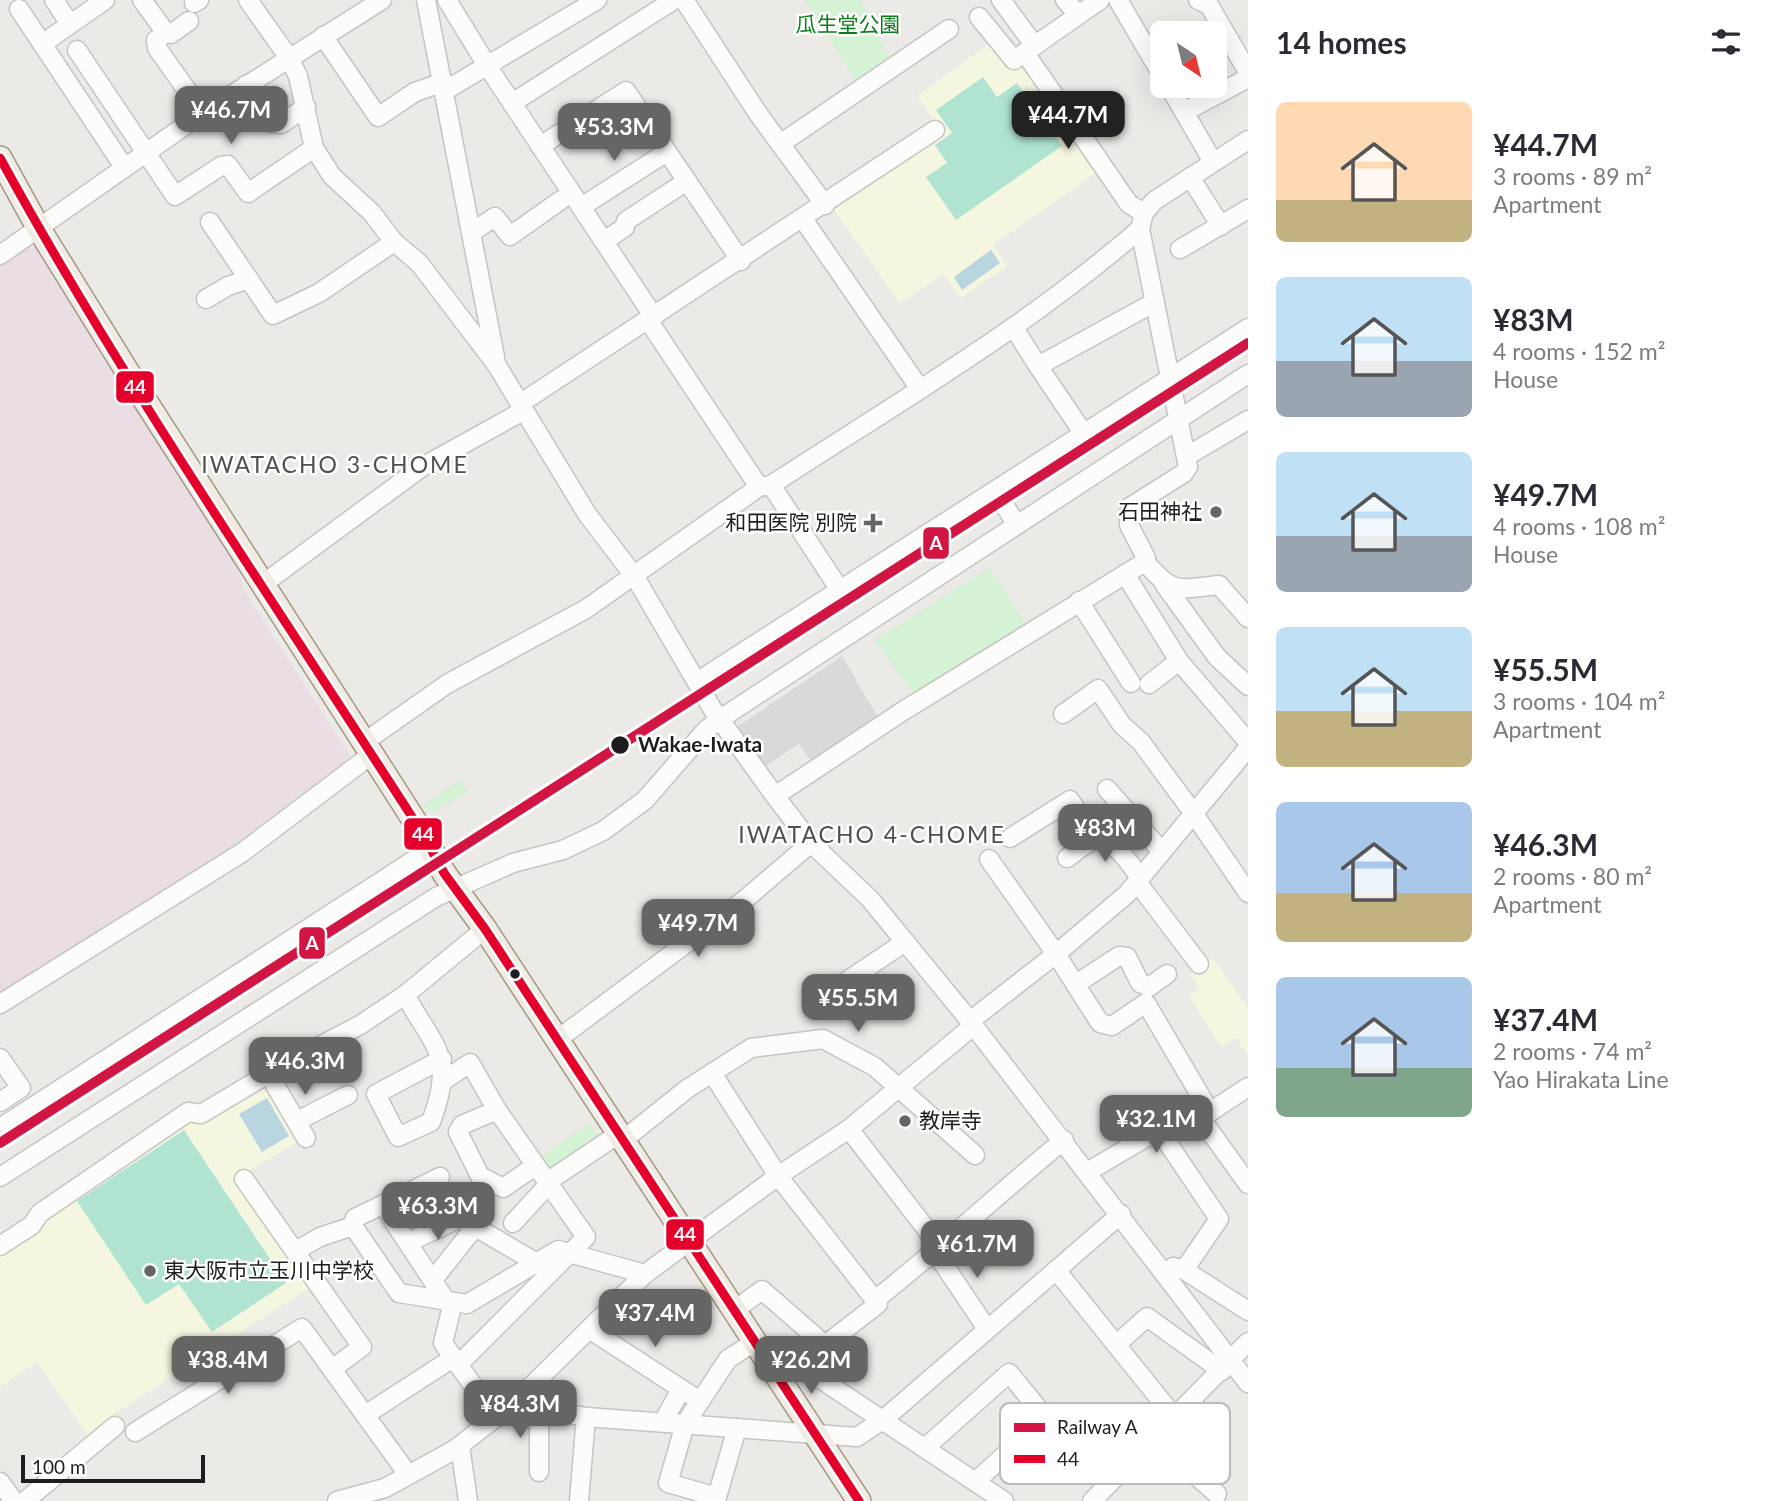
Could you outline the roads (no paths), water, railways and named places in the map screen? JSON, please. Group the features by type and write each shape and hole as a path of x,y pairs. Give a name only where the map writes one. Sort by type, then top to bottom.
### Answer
{"main road":[{"path":"0,158 39,229 455,887 691,1240 859,1501"}],"street":[{"path":"54,0 70,24"},
{"path":"42,44 105,0"},
{"path":"142,0 166,33"},
{"path":"248,0 289,58 306,107 314,148 332,176 372,213 394,242 419,263 496,364 587,514 635,577 720,719 775,796 811,843 870,899 1065,1140 1159,1264 1226,1366"},
{"path":"0,255 203,113 382,0"},
{"path":"426,0 445,86 496,364"},
{"path":"447,0 651,318 765,486 840,590"},
{"path":"323,36 378,117 415,92 445,86 488,67 597,0"},
{"path":"512,103 674,0"},
{"path":"684,0 780,144 825,205"},
{"path":"1001,0 1030,50 1142,221 1155,302 1188,467 1184,474 1130,507 1129,524 1146,558 1145,562 1164,584 1200,637 1248,687"},
{"path":"1065,0 1078,14"},
{"path":"979,18 1014,60 1100,0"},
{"path":"1118,0 1150,55"},
{"path":"1198,0 1209,5 1248,72"},
{"path":"194,8 170,34 166,33 156,40 157,48 203,113"},
{"path":"19,9 124,167"},
{"path":"780,144 949,29"},
{"path":"77,50 175,196 221,166 228,165 248,193 314,148"},
{"path":"1184,112 1248,78"},
{"path":"246,85 271,123 281,124 306,107"},
{"path":"540,146 626,92 741,261"},
{"path":"1176,98 1213,162"},
{"path":"263,584 422,467 522,407 935,130"},
{"path":"0,1004 243,852 447,684 586,609 765,486 920,388 960,366 1049,303 1142,221 1154,201 1248,140"},
{"path":"581,207 667,152"},
{"path":"1190,177 1220,226"},
{"path":"604,242 625,227 626,221 687,181"},
{"path":"472,232 495,217 510,236 561,200"},
{"path":"1180,249 1248,209"},
{"path":"803,219 920,388"},
{"path":"210,222 273,315 319,293 394,242"},
{"path":"206,299 228,286 249,279"},
{"path":"1038,366 1155,302"},
{"path":"1014,328 1084,434"},
{"path":"698,681 1248,328"},
{"path":"0,1177 455,887 513,863 563,850 603,831 645,800 706,730 720,719 1248,374"},
{"path":"1187,456 1247,422"},
{"path":"996,491 1016,524"},
{"path":"775,796 903,711 1145,562"},
{"path":"1125,574 1179,661 1248,742"},
{"path":"1164,584 1175,589 1219,585 1248,618"},
{"path":"1079,601 1140,683 1179,661"},
{"path":"1063,714 1098,689 1122,725 1141,742 1194,814 1248,893"},
{"path":"337,1501 385,1488 407,1473 460,1446 513,1404 645,1274 778,1175 849,1129 1056,954 1138,880 1248,748"},
{"path":"1107,789 1162,852"},
{"path":"1010,838 1070,800 1095,840"},
{"path":"1067,858 1095,840 1102,839 1122,853 1138,880 1199,964"},
{"path":"558,1039 743,901 811,843"},
{"path":"0,1128 416,858"},
{"path":"989,859 1056,954 1100,1023 1112,1026 1146,1003 1205,1114 1248,1184"},
{"path":"0,1246 32,1226 40,1213 188,1112 201,1114 360,1025 405,995 485,929"},
{"path":"844,983 905,942"},
{"path":"1076,984 1119,956 1127,957 1140,983 1149,987 1167,975"},
{"path":"405,995 442,1059 443,1081 431,1122 398,1137 376,1094 442,1059"},
{"path":"513,1223 548,1184 611,1139 632,1133 712,1073 751,1048 823,1039 866,1061 900,1086 975,1155"},
{"path":"0,1058 21,1088 0,1102"},
{"path":"365,1415 455,1362 573,1253 586,1237 497,1110 470,1063 443,1081"},
{"path":"712,1073 778,1175 878,1304 825,1346 810,1372 1004,1501"},
{"path":"270,1075 306,1138"},
{"path":"1088,1171 1145,1138 1205,1114 1248,1087"},
{"path":"297,1121 348,1095"},
{"path":"497,1110 462,1125 457,1132 481,1176 503,1188 535,1166"},
{"path":"849,1129 938,1250 987,1329"},
{"path":"1161,1133 1219,1219 1184,1270"},
{"path":"875,1300 938,1250 1005,1188 1065,1140"},
{"path":"440,1177 355,1218 353,1226 399,1293 467,1304 558,1250 645,1274"},
{"path":"244,1179 362,1347 332,1369"},
{"path":"513,1404 586,1417 857,1437 884,1419 1121,1214"},
{"path":"390,1216 450,1302 443,1343 496,1418"},
{"path":"409,1242 460,1218 537,1263"},
{"path":"299,1249 320,1237 353,1226"},
{"path":"433,1280 474,1228"},
{"path":"1159,1264 1184,1270 1248,1311"},
{"path":"1056,1270 1163,1403"},
{"path":"736,1309 762,1290 825,1346"},
{"path":"1116,1345 1147,1317 1226,1366 1248,1383"},
{"path":"135,1432 302,1328 407,1473"},
{"path":"589,1329 700,1401"},
{"path":"737,1428 717,1497 668,1483 685,1424 728,1359 756,1341"},
{"path":"1190,1403 1248,1342"},
{"path":"926,1447 1009,1373 1034,1403"},
{"path":"663,1422 681,1389"},
{"path":"539,1409 539,1472"},
{"path":"579,1501 586,1417"},
{"path":"25,1501 115,1426"},
{"path":"460,1446 468,1501"},
{"path":"976,1481 1000,1459"},
{"path":"0,1482 14,1501"},
{"path":"1097,1500 1112,1484"},
{"path":"1206,1484 1217,1494"}],"water":[{"path":"991,250 1000,263 962,290 954,277"},
{"path":"267,1098 289,1136 262,1152 239,1114"}],"rail line":[{"name":"A","path":"0,1143 1248,343"}],"place":[{"name":"石田神社","path":"1216,512"},
{"name":"和田医院 別院","path":"873,523"},
{"name":"Wakae-Iwata","path":"620,745"},
{"name":"教岸寺","path":"905,1121"},
{"name":"東大阪市立玉川中学校","path":"150,1271"}],"district":[{"name":"IWATACHO 3-CHOME","path":"335,465"},
{"name":"IWATACHO 4-CHOME","path":"872,835"}],"park label":[{"name":"瓜生堂公園","path":"848,25"}]}
